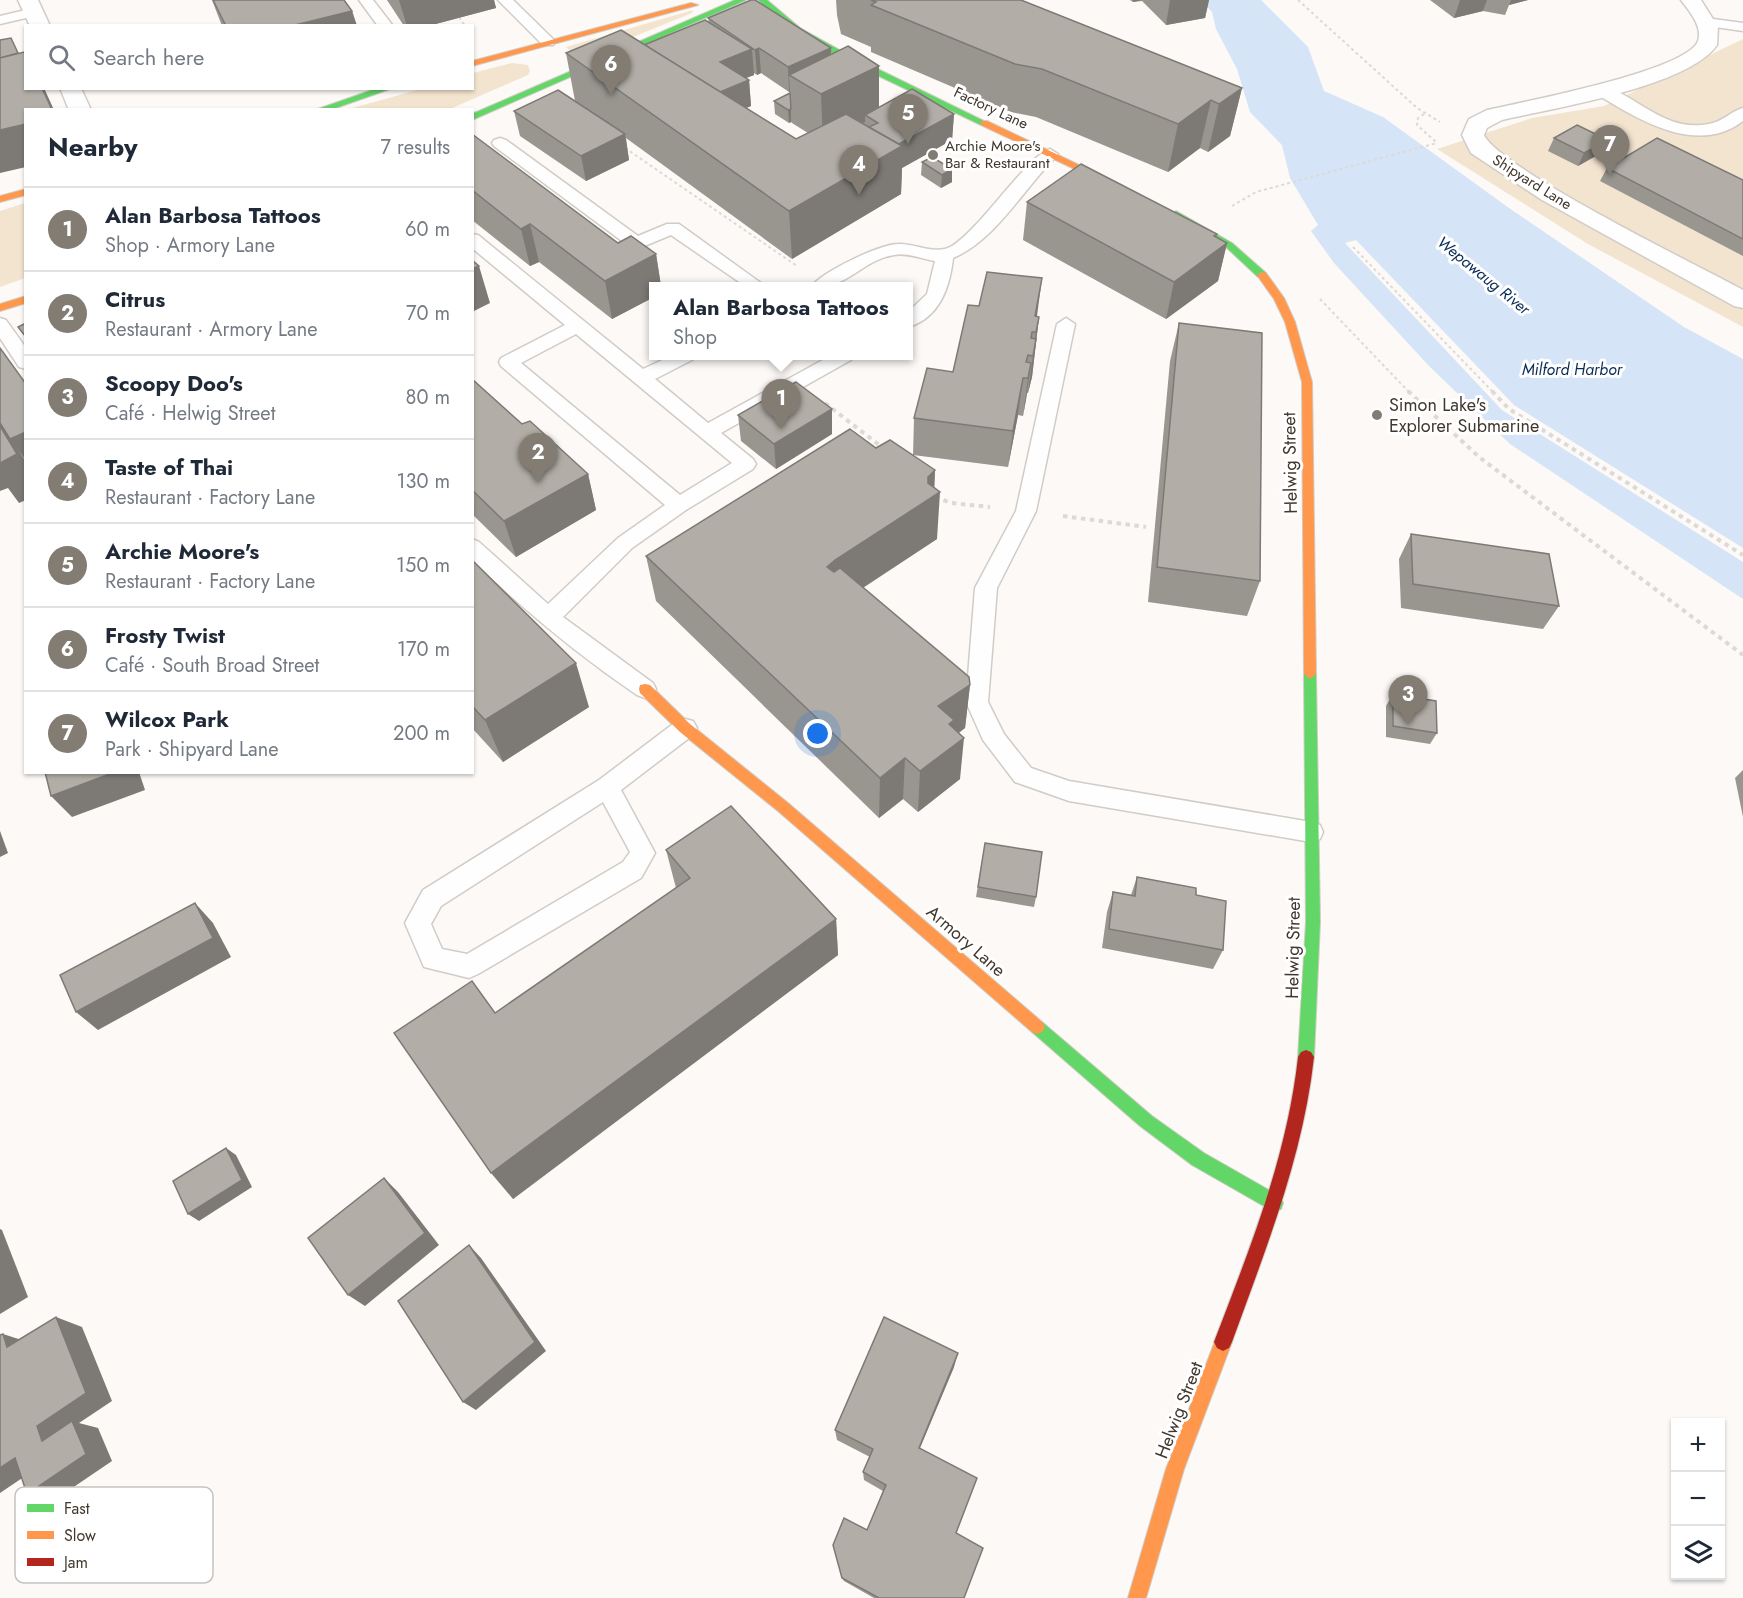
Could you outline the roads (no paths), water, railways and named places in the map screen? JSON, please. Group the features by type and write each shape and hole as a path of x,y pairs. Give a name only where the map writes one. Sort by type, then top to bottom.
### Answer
{"street":[{"path":"474,63 548,42 716,0"},
{"path":"474,116 742,0"},
{"name":"Factory Lane","path":"762,0 797,30 842,55 1135,194"},
{"path":"1600,90 1689,62 1701,54 1708,44 1706,22 1691,0"},
{"path":"548,42 571,75"},
{"path":"71,90 79,108"},
{"path":"325,108 383,90"},
{"name":"Shipyard Lane","path":"1600,90 1495,114 1477,124 1473,135 1479,148 1493,159 1550,195 1743,300"},
{"path":"0,200 24,193"},
{"name":"Helwig Street","path":"1137,1598 1140,1577 1175,1469 1275,1203 1295,1124 1305,1066 1313,922 1307,382 1291,320 1269,279 1239,251 1204,228 1167,209"},
{"path":"0,308 24,300"},
{"name":"Armory Lane","path":"645,689 685,728 783,807 1146,1121 1198,1159 1275,1203"}],"lane":[{"path":"366,0 384,24"},
{"path":"506,0 548,42"},
{"path":"0,20 34,13"},
{"path":"1706,22 1743,27"},
{"path":"1600,90 1644,115 1685,130 1723,126 1743,113"},
{"path":"500,143 636,243 673,228 750,282"},
{"path":"829,282 874,256 895,249 945,255 971,241 1034,167 1050,154"},
{"path":"474,240 746,464 679,505 625,543 549,617"},
{"path":"913,318 935,299 942,280 945,255"},
{"path":"0,324 24,360"},
{"path":"1066,324 1026,511 986,588 977,702 995,740 1023,775 1069,791 1311,832"},
{"path":"577,326 508,362 679,505"},
{"path":"641,378 677,360"},
{"path":"707,432 836,360"},
{"path":"474,549 597,658 645,689"},
{"path":"607,787 643,853 632,870 469,966 433,959 418,923 432,898 607,787 685,728"}],"water":[{"name":"Milford Harbor","path":"1201,0 1261,0 1308,47 1324,91 1383,117 1509,208 1684,327 1743,359 1743,599 1510,444 1428,365 1334,263 1311,231 1318,225 1290,178 1282,145 1250,112 1237,69 1216,29 1212,12"}],"place":[{"name":"Frosty Twist","path":"611,95"},
{"name":"Archie Moore's","path":"908,144"},
{"name":"Archie Moore's Bar & Restaurant","path":"933,155"},
{"name":"Wilcox Park","path":"1610,175"},
{"name":"Taste of Thai","path":"859,195"},
{"name":"Simon Lake's Explorer Submarine","path":"1377,415"},
{"name":"Alan Barbosa Tattoos","path":"781,429"},
{"name":"Citrus","path":"538,483"},
{"name":"Scoopy Doo's","path":"1408,725"}],"water label":[{"name":"Wepawaug River","path":"1484,275"}]}
